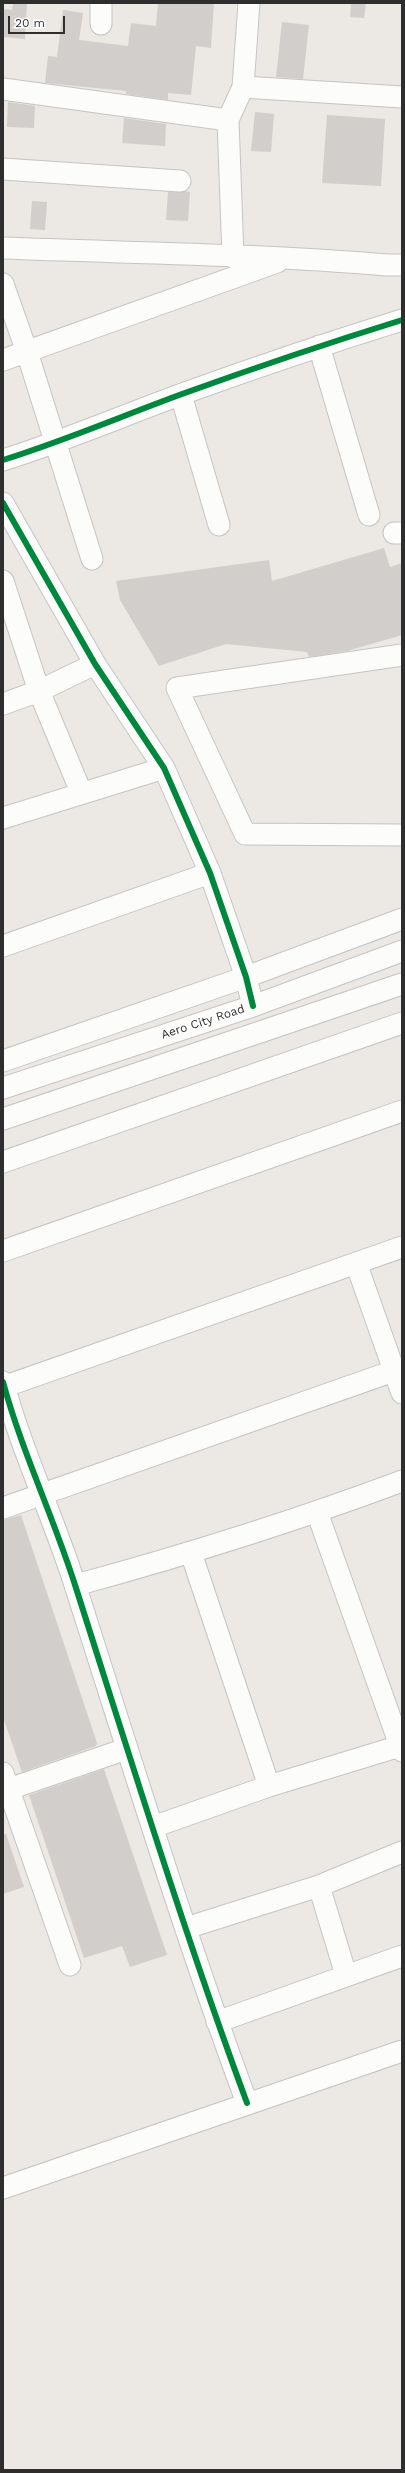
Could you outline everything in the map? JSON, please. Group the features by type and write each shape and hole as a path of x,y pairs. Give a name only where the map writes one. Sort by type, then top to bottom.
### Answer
{"street":[{"path":"101,3 101,24"},
{"path":"233,257 228,120 243,87 250,3"},
{"path":"243,87 402,97"},
{"path":"3,89 228,120"},
{"path":"3,170 180,181"},
{"path":"3,248 233,257 293,257 402,265"},
{"path":"3,360 293,257"},
{"path":"3,284 27,352 92,559"},
{"path":"3,460 56,443 181,395 319,346 402,320"},
{"path":"319,346 369,515"},
{"path":"181,395 219,525"},
{"path":"3,503 95,664 164,768 210,873 246,977 252,1006"},
{"path":"3,581 39,691 80,792"},
{"path":"402,655 177,688 245,834 402,835"},
{"path":"3,704 39,691 95,664"},
{"path":"3,818 80,792 164,768"},
{"path":"3,946 210,873"},
{"path":"3,1061 246,977 402,919"},
{"name":"Aero City Road","path":"3,1088 252,1006 402,951"},
{"path":"3,1119 402,984"},
{"path":"3,1162 402,1023"},
{"path":"3,1251 402,1111"},
{"path":"247,2104 217,2022 154,1827 126,1749 76,1585 3,1385 402,1247"},
{"path":"356,1263 398,1369 402,1393"},
{"path":"3,1508 398,1369"},
{"path":"76,1585 191,1553 318,1512 402,1481"},
{"path":"154,1827 269,1786 401,1748 318,1512"},
{"path":"191,1553 269,1786"},
{"path":"70,1965 5,1785 126,1749"},
{"path":"186,1928 319,1886 402,1852"},
{"path":"319,1886 346,1975"},
{"path":"217,2022 402,1956"},
{"path":"3,2188 402,2051"}],"building":[{"path":"13,3 27,3 25,39 3,37 3,9 12,10"},
{"path":"158,3 214,3 211,48 196,46 191,95 168,93 168,100 126,94 126,91 45,83 48,56 57,57 63,10 83,13 79,40 128,46 131,23 156,26"},
{"path":"351,3 366,3 364,18 350,17"},
{"path":"282,22 309,25 303,79 276,77"},
{"path":"8,102 35,106 34,128 7,127"},
{"path":"255,112 274,114 271,152 251,151"},
{"path":"327,115 385,119 381,186 322,183"},
{"path":"124,118 166,124 165,146 122,143"},
{"path":"168,192 190,192 188,221 166,220"},
{"path":"32,201 47,202 45,230 30,229"},
{"path":"384,548 390,567 402,563 402,635 347,651 309,657 307,652 226,644 159,666 120,600 116,581 269,560 272,581"},
{"path":"21,1515 97,1743 96,1746 22,1772 3,1717 3,1520"},
{"path":"104,1769 167,1955 130,1967 122,1946 84,1958 29,1795"},
{"path":"3,1834 6,1834 24,1887 3,1894"}],"cycle path":[{"path":"3,460 48,445 236,375 402,320"},
{"path":"3,503 95,664 164,768 210,873 246,977 253,1006"},
{"path":"3,1382 19,1434 76,1588 201,1975 247,2103"}]}
